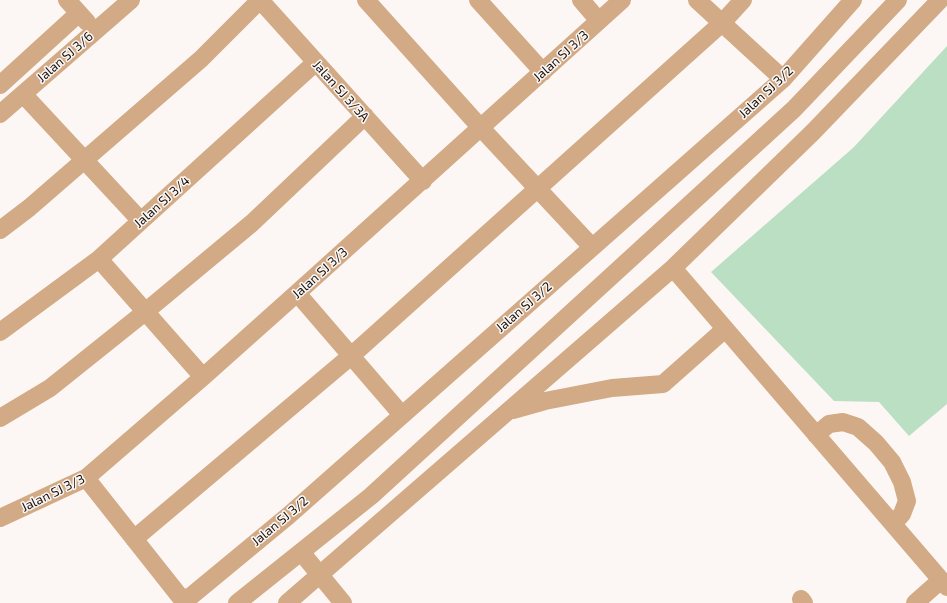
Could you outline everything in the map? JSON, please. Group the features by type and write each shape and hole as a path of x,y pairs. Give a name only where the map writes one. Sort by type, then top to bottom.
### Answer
{"street":[{"name":"Jalan SJ 3/3A","path":"260,0 423,181"},
{"path":"0,230 29,208 201,60 260,0"},
{"path":"366,0 481,128 592,248"},
{"path":"478,0 543,72"},
{"path":"581,0 599,21"},
{"name":"Jalan SJ 3/3","path":"0,518 86,478 203,378 622,0"},
{"path":"696,0 783,79"},
{"path":"86,478 134,539 351,356 722,23 742,0"},
{"name":"Jalan SJ 3/2","path":"134,539 181,598 190,597 275,526 783,79 853,0"},
{"path":"237,603 371,496 788,114 898,0"},
{"path":"287,603 673,268 813,132 940,0"},
{"name":"Jalan SJ 3/6","path":"0,114 95,31 122,3"},
{"path":"3,74 73,6 95,31"},
{"name":"Jalan SJ 3/4","path":"0,332 99,258 316,62"},
{"path":"23,94 141,220"},
{"path":"0,418 50,388 145,312 252,223 365,116"},
{"path":"99,258 203,378"},
{"path":"673,268 944,584 915,603"},
{"path":"297,294 402,415"},
{"path":"507,412 545,401 612,388 663,384 725,329"},
{"path":"816,435 829,424 843,422 858,427 876,443 892,462 902,482 907,501 902,514 893,524"},
{"path":"301,552 343,603"}],"green space":[{"path":"947,46 947,404 909,436 879,402 834,401 711,272 854,147"}]}
